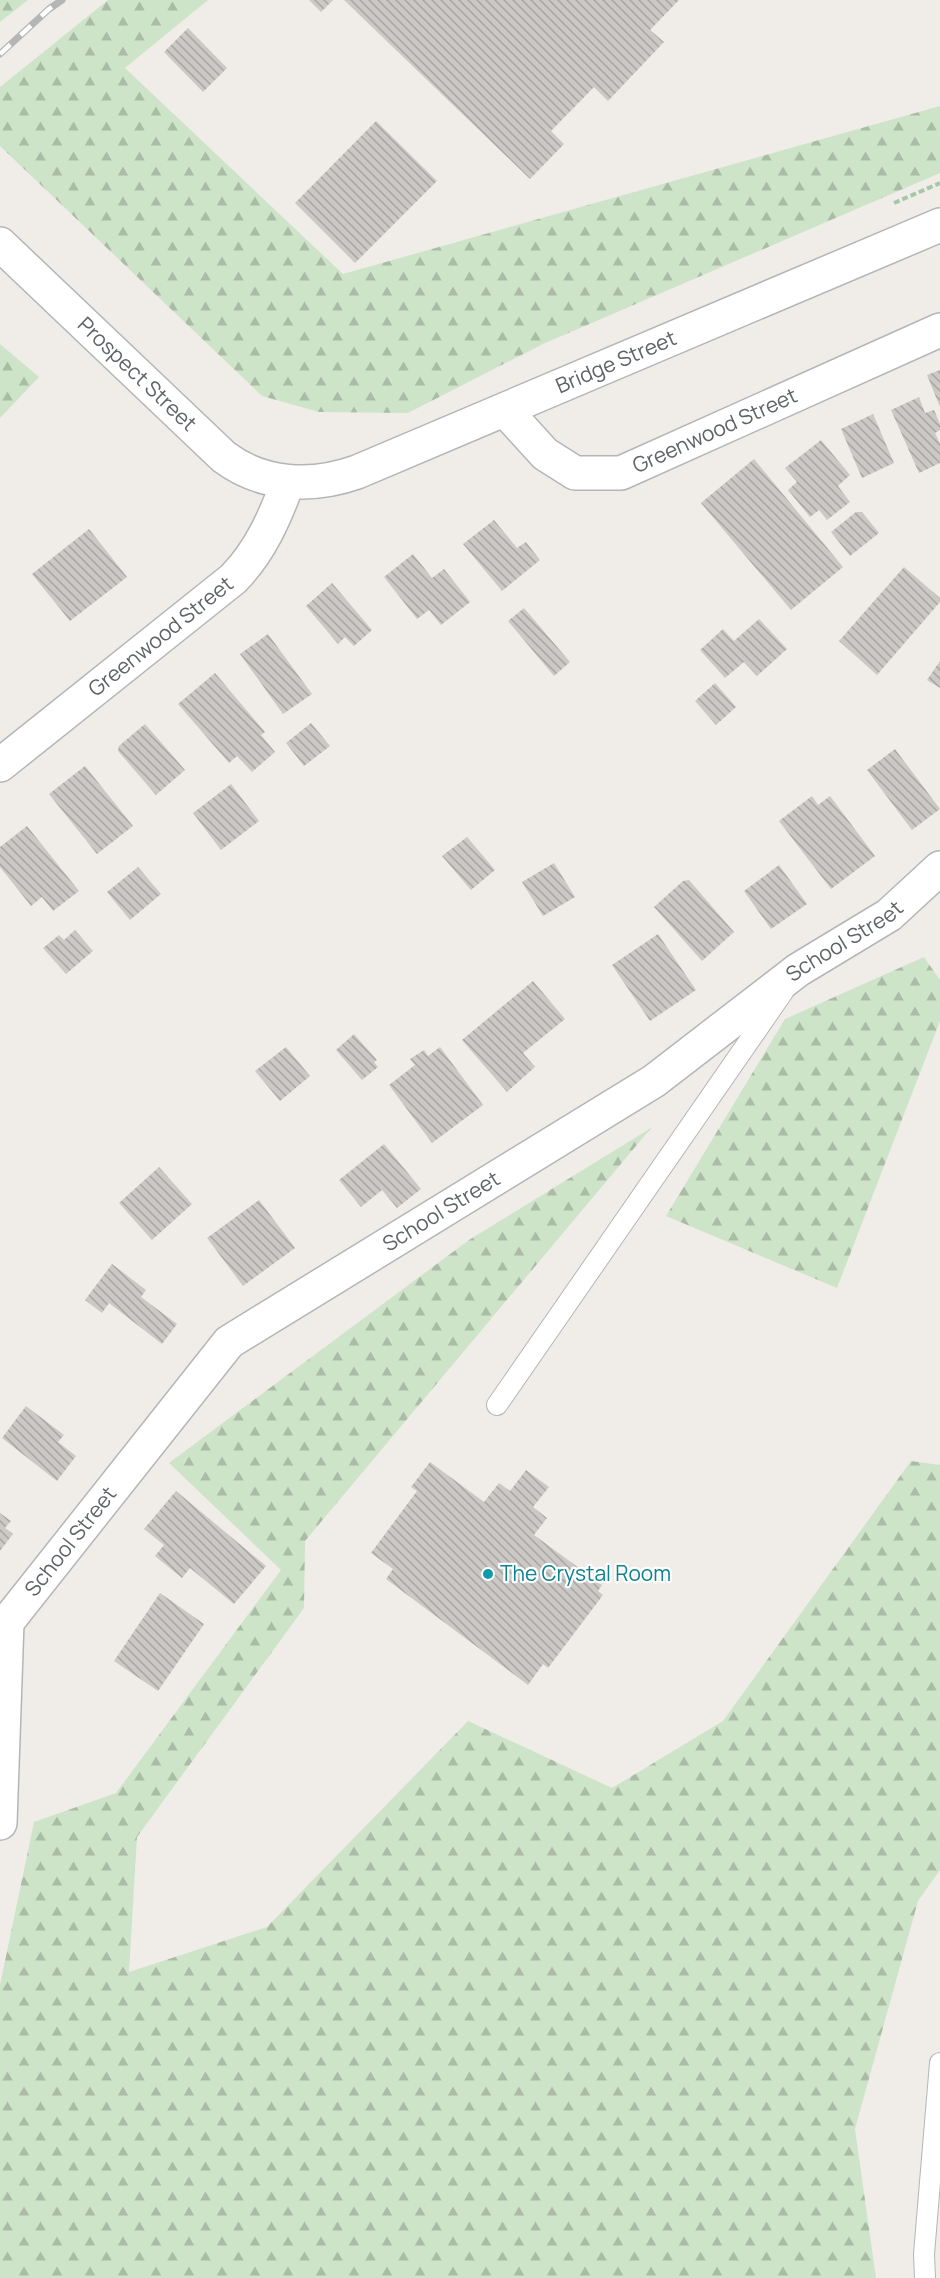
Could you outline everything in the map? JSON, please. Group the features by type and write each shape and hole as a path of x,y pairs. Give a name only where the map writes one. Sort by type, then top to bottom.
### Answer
{"street":[{"name":"Bridge Street","path":"288,482 311,482 346,476 940,225"},
{"name":"Prospect Street","path":"0,244 224,457 249,472 288,482"},
{"name":"Greenwood Street","path":"505,410 544,454 575,473 621,473 940,330"},
{"name":"Greenwood Street","path":"0,765 233,579 248,563 262,540 288,482"},
{"name":"School Street","path":"0,1823 4,1627 229,1342 654,1081 798,970 889,915 940,868"}],"lane":[{"path":"497,1405 798,970"},
{"path":"925,2278 924,2253 940,2063"}],"green space":[{"path":"0,0 28,0 0,22"},
{"path":"108,0 208,0 125,68 343,274 940,106 940,173 543,344 408,413 319,412 262,396 0,146 0,87"},
{"path":"0,344 39,377 0,418"},
{"path":"924,957 940,980 940,1021 837,1288 666,1216 785,1019"},
{"path":"651,1128 305,1541 304,1608 137,1837 129,1972 267,1927 468,1721 612,1788 723,1721 911,1461 940,1465 940,1870 918,1901 855,2129 876,2278 0,2278 0,1985 34,1822 116,1793 281,1570 169,1463 469,1240"}],"building":[{"path":"309,0 333,0 321,12"},
{"path":"344,0 679,0 650,30 664,42 608,101 594,87 551,131 564,144 530,179"},
{"path":"188,28 227,68 203,92 164,52"},
{"path":"376,121 437,181 355,263 295,203"},
{"path":"940,370 940,407 927,375"},
{"path":"919,397 925,413 934,410 940,424 940,430 935,433 940,444 940,463 919,473 891,410"},
{"path":"873,414 894,463 862,478 841,429"},
{"path":"821,440 850,475 838,486 850,502 827,520 819,510 810,517 788,490 797,482 785,468"},
{"path":"754,459 843,567 791,610 701,503"},
{"path":"856,512 862,512 879,533 850,556 831,532"},
{"path":"494,520 517,548 526,542 540,560 502,591 463,544"},
{"path":"89,529 127,577 70,621 32,574"},
{"path":"413,554 432,578 444,569 470,602 441,625 429,610 417,619 384,577"},
{"path":"904,567 940,598 940,602 877,675 839,641"},
{"path":"332,583 372,630 354,646 345,637 338,644 306,606"},
{"path":"524,608 570,662 554,676 508,621"},
{"path":"759,619 787,649 757,676 744,662 725,678 700,650 723,629 734,641"},
{"path":"268,634 312,694 283,714 240,654"},
{"path":"940,661 940,688 927,680"},
{"path":"215,673 265,732 261,735 275,752 252,772 237,756 229,763 178,704"},
{"path":"715,683 736,707 716,725 695,701"},
{"path":"311,723 330,746 304,766 286,743"},
{"path":"145,724 185,770 156,795 118,751 119,746"},
{"path":"895,749 940,809 912,830 867,770"},
{"path":"85,766 133,826 97,854 49,794"},
{"path":"231,784 259,821 221,850 193,813"},
{"path":"812,796 818,805 830,796 875,856 831,889 779,821"},
{"path":"27,826 79,891 53,911 42,897 31,906 0,867 0,847"},
{"path":"467,837 495,870 471,890 442,856"},
{"path":"554,863 575,897 543,916 522,882"},
{"path":"779,865 807,904 771,929 744,891"},
{"path":"138,867 161,894 130,920 107,892"},
{"path":"689,880 734,932 702,961 654,907 683,881"},
{"path":"75,930 93,951 66,974 43,948 59,935 64,940"},
{"path":"658,934 696,990 650,1021 612,965"},
{"path":"533,981 565,1019 523,1053 535,1067 507,1092 462,1040"},
{"path":"354,1034 377,1060 374,1062 378,1067 362,1080 336,1050"},
{"path":"286,1047 310,1076 280,1101 255,1071"},
{"path":"440,1047 483,1105 432,1143 389,1085 415,1065 410,1059 424,1050 428,1056"},
{"path":"384,1144 421,1189 397,1208 382,1190 361,1207 339,1180"},
{"path":"159,1167 192,1204 152,1240 119,1203"},
{"path":"259,1200 295,1248 243,1286 207,1238"},
{"path":"112,1264 146,1290 141,1297 177,1324 162,1344 109,1303 102,1313 85,1300"},
{"path":"26,1406 64,1435 58,1442 76,1456 57,1481 2,1438"},
{"name":"The Crystal Room","path":"430,1462 484,1502 499,1483 510,1491 526,1470 549,1487 533,1507 547,1518 534,1535 602,1585 598,1591 603,1595 548,1668 543,1664 528,1685 386,1579 393,1569 371,1553 417,1491 411,1487"},
{"path":"176,1491 266,1566 234,1604 190,1568 182,1578 155,1556 164,1545 144,1529"},
{"path":"0,1513 11,1521 5,1528 13,1534 0,1551"},
{"path":"160,1593 204,1624 158,1691 114,1661"}],"railway":[{"path":"0,54 62,0"}],"place":[{"name":"The Crystal Room","path":"488,1574"}]}
